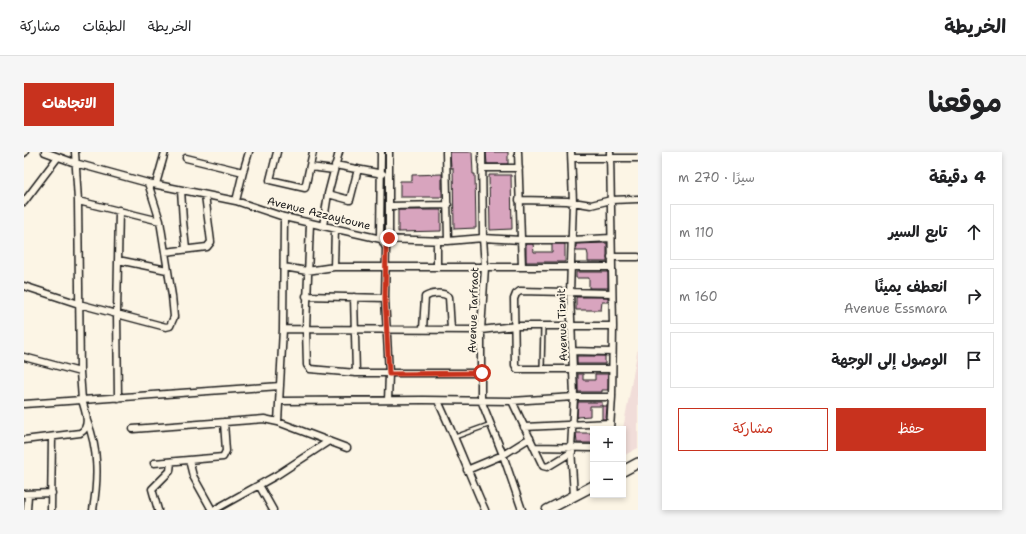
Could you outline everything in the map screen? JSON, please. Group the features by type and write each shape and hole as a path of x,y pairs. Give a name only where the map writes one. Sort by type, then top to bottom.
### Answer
{"street":[{"name":"Avenue Azzaytoune","path":"45,152 76,163 148,183 236,201 284,217 381,239 448,241 483,238 521,240 611,238"},
{"path":"75,152 78,201 80,372 82,400 87,422 94,441 97,461 94,510"},
{"path":"156,184 165,152"},
{"path":"236,201 249,152"},
{"path":"277,152 270,180 305,188 313,152"},
{"path":"323,226 328,194 339,152"},
{"path":"381,152 381,239 386,248"},
{"path":"388,400 389,374 385,298 386,248 389,240 389,152"},
{"path":"446,152 448,241"},
{"name":"Avenue Tarfraot","path":"482,152 483,238 485,267 481,330 481,400 503,455 522,510"},
{"path":"518,152 522,267"},
{"path":"572,155 610,155 638,158"},
{"name":"Avenue Tiznit","path":"572,155 573,202 570,326 574,397 572,450 574,496"},
{"path":"524,427 573,424 610,426 613,326 611,268 612,200 610,155"},
{"path":"24,202 58,157"},
{"path":"186,158 243,172"},
{"path":"310,167 358,169 389,175"},
{"path":"482,168 519,168"},
{"path":"328,194 350,200 358,169"},
{"path":"24,286 79,304 166,327 170,326 174,317 174,310 160,221 148,183"},
{"path":"181,190 182,221 186,249"},
{"path":"165,252 207,247 211,242 205,195"},
{"path":"519,200 591,204 612,200 638,199"},
{"path":"78,201 160,221"},
{"path":"389,206 448,205"},
{"path":"118,398 117,313 119,210"},
{"path":"278,422 283,329 284,217"},
{"path":"310,223 306,296 307,365 310,369 389,374 482,373"},
{"path":"334,267 335,229"},
{"path":"437,241 437,267"},
{"path":"611,257 638,257"},
{"path":"118,260 167,270"},
{"path":"284,267 307,271 334,267 386,268 571,266 611,268"},
{"path":"612,293 518,292 514,299 516,369 612,369"},
{"path":"423,329 425,297 429,294 444,294 449,297 451,329"},
{"path":"306,296 385,298"},
{"path":"354,297 356,373"},
{"path":"283,329 481,330 514,326 613,326"},
{"path":"572,351 612,352"},
{"path":"24,357 80,372"},
{"path":"24,404 280,386"},
{"path":"280,401 512,401 574,397 612,397"},
{"path":"438,401 455,437 467,470 485,510"},
{"path":"512,401 543,466 547,467 572,450"},
{"path":"133,429 259,419 278,422 347,448"},
{"path":"24,440 80,433 84,430 87,422"},
{"path":"154,463 220,458 224,456 226,451 224,422"},
{"path":"52,436 52,510"},
{"path":"467,470 503,455 530,438"},
{"path":"189,460 191,474 213,510 259,485 330,442"},
{"path":"535,447 572,450 590,448"},
{"path":"158,510 152,489 170,470 172,462"},
{"path":"626,469 638,463"},
{"path":"259,485 273,510"},
{"path":"547,510 590,488"},
{"path":"27,510 26,495 52,493"}],"lane":[{"path":"542,369 543,326"},
{"path":"455,437 491,424"}],"shaded area":[{"path":"638,348 638,448 626,454 626,426 624,426"}],"building":[{"path":"450,152 472,152 473,174 475,174 476,228 454,229 453,168 451,168"},
{"path":"486,152 508,152 508,164 487,164"},
{"path":"442,174 442,197 400,197 400,181 412,181 412,175"},
{"path":"489,175 511,175 512,229 490,230"},
{"path":"398,210 441,210 441,231 398,232"},
{"path":"607,243 607,262 588,262 587,251 576,251 576,244"},
{"path":"526,244 533,244 534,252 552,252 552,244 565,244 565,262 526,262"},
{"path":"576,272 608,272 608,288 589,288 589,278 576,278"},
{"path":"576,297 608,297 608,302 602,302 601,310 576,310"},
{"path":"577,356 605,356 605,364 577,364"},
{"path":"578,374 583,374 583,380 595,380 595,374 608,374 608,390 602,390 602,392 578,392"},
{"path":"578,402 602,402 602,406 590,406 590,416 577,417"},
{"path":"602,406 607,406 606,419 602,419"},
{"path":"576,433 590,433 590,443 577,443"}],"route":[{"path":"389,238 386,248 385,298 389,374 482,373"}]}
